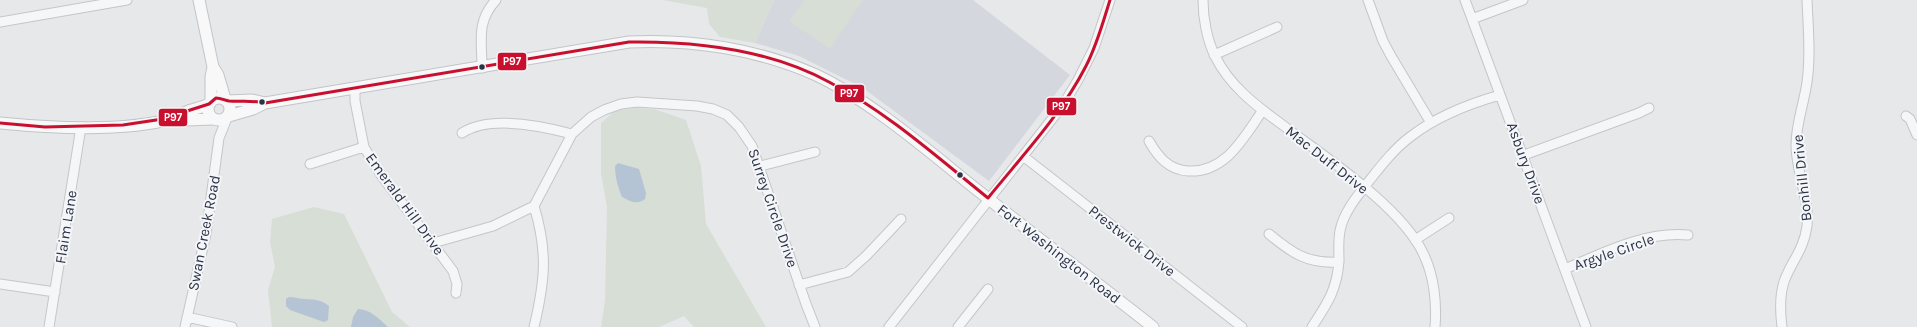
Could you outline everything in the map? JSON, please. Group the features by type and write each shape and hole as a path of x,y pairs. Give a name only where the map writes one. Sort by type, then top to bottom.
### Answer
{"main road":[{"path":"176,117 187,120 214,119 221,121 228,117 230,107 226,100 218,75 213,67 199,0"},
{"name":"Fort Washington Road","path":"228,117 253,109 265,103 482,68 636,41 701,44 762,56 803,70 853,96 988,198 1153,327"},
{"path":"213,67 208,111 214,119"},
{"path":"0,123 45,127 139,124 176,117 184,112 210,103 216,98 226,100"},
{"name":"Fort Washington Road","path":"226,100 252,100 265,103"}],"street":[{"path":"0,22 127,0"},
{"path":"482,68 482,23 486,12 496,0"},
{"path":"889,327 988,198 1063,105 1078,80 1094,48 1110,0"},
{"name":"Mac Duff Drive","path":"1203,0 1209,42 1214,55 1237,88 1263,110 1364,187 1401,221 1423,251 1431,276 1435,306 1435,327"},
{"path":"1368,0 1390,56 1431,123"},
{"name":"Asbury Drive","path":"1465,0 1524,155 1586,327"},
{"path":"1472,19 1523,0"},
{"name":"Bonhill Drive","path":"1782,327 1780,308 1782,288 1785,278 1802,248 1808,225 1807,210 1797,163 1796,144 1797,124 1808,75 1809,54 1807,0"},
{"path":"1214,55 1277,27"},
{"name":"Emerald Hill Drive","path":"355,89 355,101 364,147 381,175 453,271 457,284 456,293"},
{"path":"1312,327 1332,297 1339,262 1339,239 1342,225 1364,187 1398,148 1410,137 1431,123 1460,108 1500,95"},
{"name":"Surrey Circle Drive","path":"534,206 572,134 591,117 604,110 621,104 637,102 697,106 713,109 727,115 747,137 757,155 799,285 815,327"},
{"path":"1524,155 1649,108"},
{"path":"1149,141 1158,156 1173,168 1190,171 1206,170 1213,168 1230,154 1263,110"},
{"path":"1906,116 1910,119 1917,135"},
{"name":"Swan Creek Road","path":"185,327 206,234 219,138 228,117"},
{"name":"Swan Creek Road","path":"214,119 219,138"},
{"path":"462,133 480,124 500,123 572,134"},
{"name":"Flaim Lane","path":"49,327 81,126"},
{"path":"310,164 364,147"},
{"path":"760,166 815,152"},
{"name":"Prestwick Drive","path":"1023,156 1242,327"},
{"path":"433,243 493,226 534,206 544,245 544,269 541,297 534,327"},
{"path":"1415,240 1449,218"},
{"path":"799,285 848,272 866,256 901,219"},
{"path":"1269,234 1297,255 1319,261 1339,262"},
{"name":"Argyle Circle","path":"1565,269 1605,252 1651,237 1677,234 1688,235"},
{"path":"0,284 55,292"},
{"path":"958,327 988,289"},
{"path":"188,317 232,327"}],"shaded area":[{"path":"663,0 774,0 755,43 720,37 709,24 707,8"},
{"path":"774,0 973,0 1070,75 989,181 863,88 799,56 755,43"},
{"path":"804,0 863,0 830,49 789,21"},
{"path":"636,108 654,109 686,120 701,166 706,224 766,327 694,327 684,316 659,327 601,327 605,301 607,207 601,173 601,123 616,110"},
{"path":"314,207 344,214 392,312 410,327 272,327 268,290 275,267 270,242 272,219"}],"water":[{"path":"618,163 639,169 646,193 645,199 639,202 634,202 622,197 618,186 615,166"},
{"path":"289,297 323,302 329,306 328,320 324,322 290,310 286,306 286,299"},
{"path":"358,309 362,309 370,313 388,327 351,327 353,317"}],"transit line":[{"name":"P97","path":"988,198 1040,135 1076,84 1086,66 1100,33 1110,0"},
{"name":"P97","path":"0,123 45,127 123,125 176,117 184,112 209,104 216,98 229,101 265,103 629,42 680,43 732,49 757,55 782,62 829,82 871,107 891,121 931,151 988,198"}]}
